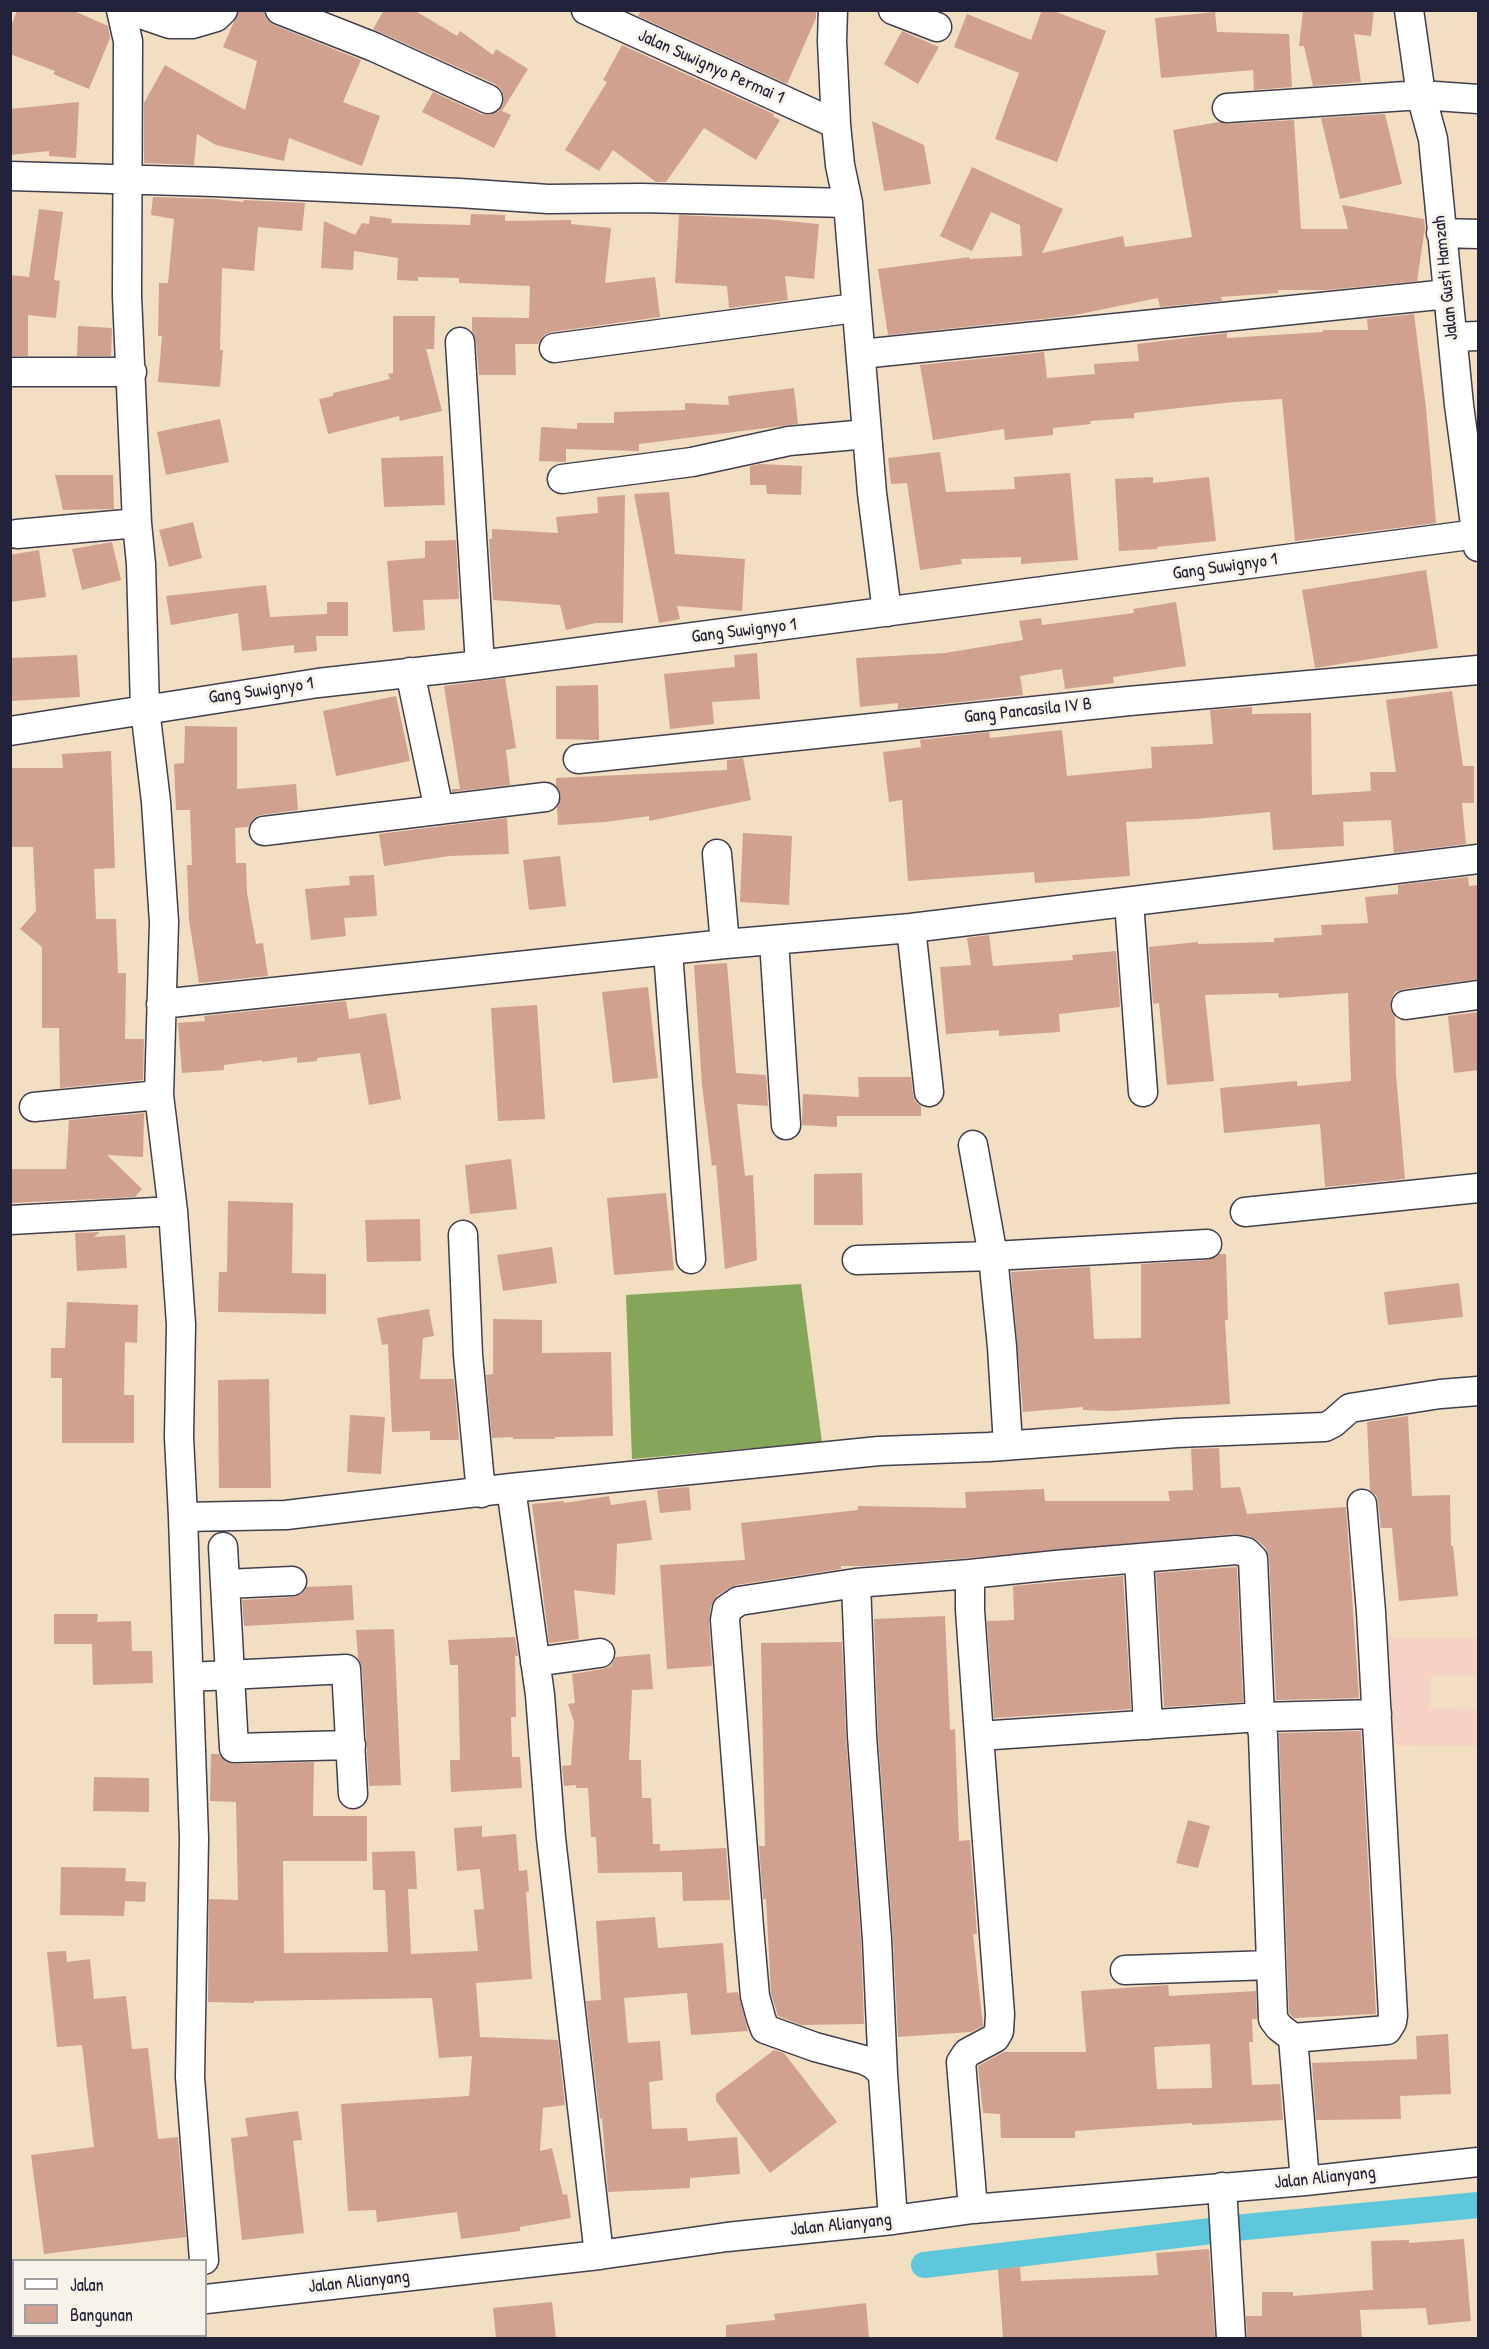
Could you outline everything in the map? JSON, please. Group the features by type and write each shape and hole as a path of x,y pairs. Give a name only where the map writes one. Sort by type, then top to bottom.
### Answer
{"street":[{"path":"121,10 128,41 127,296 137,523 141,564 145,709 156,802 164,922 159,1095 173,1211 181,1324 179,1437 194,1838 190,2077 204,2259"},
{"path":"129,10 170,24 192,24 216,17 223,10"},
{"path":"279,10 374,47 488,99"},
{"name":"Jalan Suwignyo Permai 1","path":"586,10 836,124"},
{"path":"833,10 832,42 836,124 840,165 848,202 855,308 887,612"},
{"path":"893,10 937,27"},
{"name":"Jalan Gusti Hamzah","path":"1409,10 1421,95 1433,139 1440,232 1448,294 1466,336 1459,405 1478,540"},
{"path":"1227,108 1421,95 1479,99"},
{"path":"10,176 459,192 548,199 641,198 848,202"},
{"path":"1440,232 1479,234"},
{"path":"861,354 1448,294"},
{"path":"554,348 855,308"},
{"path":"460,342 480,665"},
{"path":"10,372 132,372"},
{"path":"562,479 692,462 789,441 867,434"},
{"path":"16,534 137,523"},
{"name":"Gang Suwignyo 1","path":"10,731 318,683 480,665 887,612 1478,540"},
{"name":"Gang Pancasila IV B","path":"578,759 1106,703 1479,670"},
{"path":"410,672 439,810"},
{"path":"264,831 545,797"},
{"path":"717,855 725,944"},
{"path":"161,1004 668,952 725,944 910,928 1479,860"},
{"path":"1129,902 1143,1092"},
{"path":"910,928 929,1092"},
{"path":"774,941 786,1125"},
{"path":"668,952 691,1259"},
{"path":"1406,1005 1479,995"},
{"path":"34,1107 159,1095"},
{"path":"974,1145 993,1257 1002,1347 1008,1445"},
{"path":"1245,1212 1479,1188"},
{"path":"10,1220 173,1211"},
{"path":"463,1235 468,1356 481,1493"},
{"path":"857,1260 993,1257 1207,1244"},
{"path":"183,1517 286,1515 511,1488 879,1451 1177,1433 1325,1427 1334,1424 1350,1408 1440,1394 1479,1391"},
{"path":"511,1488 540,1695 551,1838 599,2255"},
{"path":"882,2074 874,2065 864,2060 815,2047 765,2029 760,2018 755,1996 746,1892 725,1620 727,1609 739,1601 856,1583 1236,1550 1246,1552 1253,1559 1260,1717 1263,1736 1273,2019 1293,2038 1387,2030 1392,2022 1393,1988 1362,1504"},
{"path":"222,1547 234,1748 351,1744"},
{"path":"1139,1559 1148,1725"},
{"path":"970,1574 970,1610 1000,2014 999,2031 995,2038 967,2053 962,2062 973,2209"},
{"path":"225,1584 292,1581"},
{"path":"856,1583 862,1736 877,1939 882,2074 893,2220"},
{"path":"535,1662 600,1653"},
{"path":"189,1677 230,1675 300,1660 346,1669 354,1794"},
{"path":"979,1736 1260,1717 1377,1714"},
{"path":"1125,1970 1271,1965"},
{"path":"1293,2038 1305,2181"},
{"name":"Jalan Alianyang","path":"207,2293 599,2255 727,2237 893,2220 973,2209 1223,2196 1305,2181 1479,2162"},
{"path":"1223,2196 1231,2338"}],"shaded area":[{"path":"1378,1637 1478,1638 1478,1676 1431,1676 1430,1708 1478,1709 1478,1746 1391,1745 1391,1679 1377,1678"}],"green space":[{"path":"801,1284 822,1442 632,1459 626,1295"}],"building":[{"path":"17,10 72,10 108,26 110,38 89,89 53,74 55,71 10,54 10,29"},
{"path":"239,10 264,10 267,20 274,25 361,60 343,102 380,116 362,166 289,138 284,161 216,145 197,134 194,165 144,163 144,103 165,65 245,110 257,61 223,47"},
{"path":"384,10 414,10 457,36 460,31 493,55 496,49 528,69 502,111 511,115 494,148 422,112 433,92 481,114 490,115 498,112 503,105 504,97 501,89 495,84 373,29"},
{"path":"641,10 816,10 816,18 787,84 638,16"},
{"path":"1042,10 1051,10 1106,31 1057,162 995,139 1019,73 954,47 967,14 1031,40"},
{"path":"1303,10 1374,10 1371,36 1354,34 1361,82 1313,86 1304,46 1299,46"},
{"path":"1215,12 1217,32 1289,34 1292,87 1254,90 1253,70 1161,78 1155,18"},
{"path":"902,31 939,47 918,84 884,64"},
{"path":"622,45 774,114 773,116 780,120 756,160 704,128 666,182 656,182 613,150 599,171 565,150 607,82 603,80"},
{"path":"79,102 76,158 49,156 49,151 10,155 10,109"},
{"path":"1385,114 1402,184 1340,199 1321,118"},
{"path":"1294,120 1301,229 1348,229 1342,205 1424,219 1425,228 1417,281 1327,290 1278,290 1278,293 1221,297 1222,301 1160,307 1158,298 1070,316 888,335 878,269 970,257 969,259 1022,256 1020,225 991,212 972,251 940,236 972,167 1063,209 1042,253 1123,236 1125,247 1192,237 1173,130 1219,122 1228,124"},
{"path":"872,121 924,145 931,184 884,191"},
{"path":"153,197 305,203 302,231 258,227 254,271 222,268 220,350 223,350 220,387 158,382 162,336 158,336 159,283 168,283 174,219 151,215"},
{"path":"39,209 63,212 54,280 60,281 56,318 28,315 28,356 10,356 10,275 29,277"},
{"path":"471,214 505,215 505,221 571,220 571,224 611,228 605,283 655,277 660,317 551,332 544,335 538,344 515,344 516,375 479,375 472,317 529,318 530,286 459,283 459,278 418,277 418,281 397,280 398,258 354,251 353,270 321,268 324,221 355,235 362,223 369,224 370,216 392,219 391,223 470,225"},
{"path":"679,215 819,224 814,279 785,276 788,300 729,308 727,286 675,283"},
{"path":"1414,314 1426,408 1436,523 1295,541 1282,399 1134,413 1134,418 1090,421 1091,424 1053,428 1053,435 1005,440 1004,429 933,440 920,365 1044,352 1047,378 1095,374 1094,364 1139,361 1137,344 1227,333 1227,338 1323,332 1323,330 1368,330 1367,319"},
{"path":"393,316 435,316 434,349 426,349 442,411 400,421 399,416 328,434 319,399 333,396 333,393 390,379 388,374 393,373"},
{"path":"78,326 112,328 111,356 77,356"},
{"path":"794,388 798,424 639,444 639,451 566,449 566,462 539,461 541,427 577,429 577,423 614,423 614,412 685,410 685,403 729,405 728,396"},
{"path":"220,419 229,462 166,475 157,432"},
{"path":"940,452 946,492 1015,489 1014,477 1070,473 1078,560 1021,564 1021,557 961,559 962,564 920,570 907,483 891,484 888,458"},
{"path":"443,456 445,505 384,507 381,458"},
{"path":"760,464 802,466 801,495 767,494 766,485 750,485 750,466"},
{"path":"55,475 113,475 114,509 63,510"},
{"path":"1153,477 1153,483 1209,477 1216,541 1157,547 1157,549 1119,551 1115,479"},
{"path":"669,492 675,554 745,559 742,611 677,606 680,619 659,623 634,494"},
{"path":"625,495 623,623 596,623 566,630 560,605 493,600 489,539 492,539 492,529 558,533 556,517 598,513 597,497"},
{"path":"193,522 202,558 169,567 159,530"},
{"path":"456,540 459,599 423,600 425,630 393,632 387,561 425,558 425,541"},
{"path":"112,542 121,580 82,590 72,549"},
{"path":"39,550 46,597 10,602 10,555"},
{"path":"1426,570 1438,648 1315,668 1302,590"},
{"path":"266,585 270,617 327,614 327,602 348,602 348,636 316,636 317,651 294,653 294,645 242,651 238,613 171,625 166,596"},
{"path":"1176,602 1186,666 1113,677 1114,683 1065,689 1062,669 1020,676 1023,695 898,709 898,703 860,707 856,658 945,653 1023,640 1019,621 1041,618 1042,625 1134,613 1133,609"},
{"path":"757,653 760,699 712,702 714,724 670,729 664,674 735,667 734,655"},
{"path":"77,655 80,697 10,701 10,658"},
{"path":"505,678 516,748 506,750 510,785 452,792 452,789 460,789 444,686"},
{"path":"598,685 599,740 556,739 556,686"},
{"path":"1452,691 1463,766 1474,766 1474,803 1462,803 1466,844 1394,853 1391,820 1343,822 1344,846 1273,850 1270,812 1196,819 1126,822 1130,876 1035,883 1034,872 908,881 902,800 889,802 883,752 921,747 920,740 989,732 990,738 1062,730 1067,776 1152,768 1151,747 1213,744 1210,710 1252,707 1252,714 1311,713 1312,795 1371,791 1370,772 1396,772 1386,700"},
{"path":"396,696 410,761 336,776 323,711"},
{"path":"185,726 237,727 237,789 296,784 298,810 261,815 254,818 248,827 235,828 236,863 246,863 247,893 256,944 263,943 268,976 199,983 189,920 187,865 192,865 190,810 176,810 174,764 184,763"},
{"path":"111,751 115,868 94,869 96,919 116,919 118,973 126,973 125,1039 144,1039 143,1080 60,1088 59,1028 42,1028 42,947 20,929 36,911 33,847 10,847 10,768 63,768 62,754"},
{"path":"743,758 751,800 649,821 649,816 558,825 557,807 561,796 556,785 556,778 727,770 727,760"},
{"path":"507,818 509,854 449,856 384,866 379,834"},
{"path":"743,833 792,836 789,905 740,902"},
{"path":"560,856 566,906 529,910 523,860"},
{"path":"374,875 377,916 344,918 346,936 311,940 305,889 350,885 349,876"},
{"path":"1468,877 1469,886 1479,885 1479,979 1404,989 1395,992 1391,999 1390,1008 1395,1017 1396,1074 1405,1179 1325,1187 1320,1124 1224,1133 1220,1088 1297,1081 1297,1086 1351,1081 1348,993 1279,998 1278,993 1205,995 1214,1081 1167,1085 1159,1003 1153,1004 1149,947 1198,942 1198,944 1274,942 1274,938 1322,935 1321,925 1368,923 1365,897 1398,894 1398,885"},
{"path":"989,935 993,966 1073,960 1072,955 1116,951 1120,1007 1059,1014 1060,1032 999,1036 999,1030 946,1034 940,967 971,965 967,938"},
{"path":"727,963 736,1073 766,1075 768,1106 737,1104 745,1176 753,1175 757,1260 725,1269 716,1165 712,1166 702,1085 694,965"},
{"path":"648,987 658,1078 613,1083 602,992"},
{"path":"346,1001 349,1019 386,1013 401,1099 369,1105 360,1053 317,1058 317,1061 297,1063 297,1057 262,1062 262,1060 224,1065 224,1070 182,1073 178,1023 205,1021 204,1016"},
{"path":"537,1005 545,1119 498,1121 491,1008"},
{"path":"1479,1012 1479,1070 1454,1073 1448,1016"},
{"path":"858,1077 911,1077 915,1101 921,1106 921,1116 837,1116 837,1127 802,1125 803,1094 859,1097"},
{"path":"144,1113 143,1157 107,1155 142,1189 135,1197 10,1203 12,1169 66,1169 69,1120"},
{"path":"511,1159 517,1209 470,1214 465,1165"},
{"path":"862,1173 863,1225 814,1225 814,1174"},
{"path":"666,1193 674,1270 614,1275 607,1198"},
{"path":"228,1201 293,1203 292,1273 326,1274 326,1314 218,1312 219,1272 227,1272"},
{"path":"420,1219 421,1261 367,1262 365,1220"},
{"path":"100,1232 94,1237 125,1235 127,1268 77,1271 75,1233"},
{"path":"552,1247 557,1283 503,1291 497,1255"},
{"path":"1219,1254 1226,1254 1228,1320 1225,1320 1230,1404 1111,1411 1083,1410 1083,1407 1023,1412 1011,1272 1090,1267 1094,1339 1141,1338 1141,1264 1208,1260"},
{"path":"1459,1283 1463,1317 1388,1325 1384,1292"},
{"path":"67,1302 138,1305 137,1343 125,1342 124,1395 134,1395 134,1443 62,1443 62,1378 51,1378 51,1348 65,1348"},
{"path":"429,1309 434,1336 423,1338 420,1379 454,1379 459,1440 430,1440 430,1431 392,1432 388,1344 382,1345 377,1318"},
{"path":"493,1319 542,1320 542,1353 611,1352 613,1436 555,1437 555,1439 492,1438 486,1375 493,1374"},
{"path":"269,1379 271,1488 219,1488 218,1380"},
{"path":"350,1415 385,1417 381,1474 347,1472"},
{"path":"1408,1416 1412,1496 1450,1495 1451,1546 1453,1546 1458,1596 1399,1601 1392,1528 1381,1528 1376,1495 1370,1490 1367,1422"},
{"path":"1219,1448 1221,1488 1240,1487 1247,1514 1346,1507 1359,1698 1276,1700 1269,1557 1265,1547 1257,1540 1235,1534 968,1558 841,1566 841,1569 736,1585 718,1595 711,1606 709,1621 712,1666 667,1669 660,1565 745,1560 741,1523 858,1510 858,1506 966,1508 965,1492 1044,1489 1045,1501 1170,1501 1168,1491 1193,1490 1191,1449"},
{"path":"689,1487 691,1510 660,1513 657,1490"},
{"path":"609,1496 611,1505 646,1500 652,1540 617,1544 615,1595 574,1590 579,1639 549,1643 532,1504 564,1501 564,1503"},
{"path":"1237,1567 1243,1702 1164,1707 1156,1573"},
{"path":"1123,1576 1131,1709 994,1718 987,1621 1014,1620 1013,1586"},
{"path":"352,1585 354,1620 244,1626 242,1600 293,1597 301,1595 307,1587"},
{"path":"54,1614 98,1614 97,1622 131,1621 132,1651 152,1651 153,1683 93,1685 92,1644 54,1644"},
{"path":"945,1616 950,1730 955,1729 959,1841 970,1840 977,1934 973,1934 983,2026 971,2032 898,2037 878,1735 874,1619"},
{"path":"394,1629 401,1785 369,1786 362,1668 358,1658 356,1630"},
{"path":"515,1637 518,1656 515,1656 516,1717 511,1717 512,1757 520,1757 522,1788 451,1792 450,1760 460,1760 458,1665 450,1665 448,1640"},
{"path":"842,1642 846,1737 861,1940 864,2024 801,2025 778,2016 771,1993 766,1899 763,1899 759,1846 765,1846 761,1643"},
{"path":"650,1654 653,1689 632,1690 629,1760 641,1760 642,1798 651,1798 653,1844 660,1844 660,1851 726,1848 730,1900 683,1901 682,1872 598,1873 596,1837 591,1837 588,1788 576,1788 576,1785 564,1786 562,1766 571,1765 574,1722 568,1704 575,1703 572,1674 611,1666 616,1657"},
{"path":"1361,1731 1376,2014 1294,2018 1289,2013 1279,1733"},
{"path":"211,1754 219,1754 226,1762 234,1764 314,1762 313,1816 367,1816 367,1861 283,1861 284,1953 388,1952 385,1890 373,1890 372,1852 415,1851 417,1889 408,1889 411,1954 478,1951 474,1910 484,1909 480,1869 457,1871 454,1828 482,1826 482,1837 516,1834 519,1871 527,1870 529,1891 526,1892 532,1979 476,1983 480,2037 558,2040 565,2105 543,2108 540,2151 552,2148 563,2195 567,2194 571,2218 520,2227 520,2231 461,2239 457,2212 377,2222 376,2210 348,2211 341,2104 469,2096 472,2056 439,2058 432,1998 254,2001 254,2003 208,2002 209,1899 238,1900 236,1802 210,1801"},
{"path":"94,1777 149,1778 149,1812 93,1811"},
{"path":"1188,1820 1210,1826 1198,1868 1176,1863"},
{"path":"61,1867 126,1868 125,1881 146,1882 145,1902 125,1901 124,1916 60,1915"},
{"path":"655,1917 658,1948 723,1943 727,1993 738,1992 748,2031 691,2035 687,1993 624,1998 628,2043 660,2041 663,2080 649,2082 652,2129 687,2128 688,2141 737,2137 740,2174 690,2178 690,2188 608,2192 602,2118 600,2119 586,2001 601,2000 596,1921"},
{"path":"66,1951 67,1962 90,1959 94,1999 126,1996 132,2049 148,2048 158,2139 178,2137 186,2237 44,2254 31,2155 94,2147 82,2045 57,2047 47,1952"},
{"path":"1168,1985 1169,1996 1256,1991 1257,2019 1252,2019 1253,2042 1249,2042 1252,2085 1280,2084 1283,2120 1192,2125 1192,2123 1075,2131 1075,2138 1001,2138 1000,2114 983,2113 978,2066 1004,2052 1086,2052 1081,1991","holes":["1210,2044 1212,2088 1157,2089 1154,2047"]},
{"path":"1448,2034 1451,2094 1400,2096 1401,2119 1316,2120 1312,2063 1417,2059 1416,2036"},
{"path":"774,2050 784,2053 837,2122 770,2173 716,2101 716,2094"},
{"path":"298,2111 302,2140 293,2141 304,2233 242,2240 231,2138 248,2136 245,2118"},
{"path":"1464,2239 1471,2321 1428,2325 1426,2308 1360,2310 1362,2338 1247,2338 1246,2316 1262,2316 1262,2292 1293,2292 1293,2296 1373,2290 1371,2241 1409,2240 1409,2243"},
{"path":"1209,2249 1215,2338 1003,2338 998,2269 1020,2267 1021,2281 1158,2275 1156,2253"},
{"path":"552,2302 556,2338 496,2338 493,2308"},
{"path":"866,2303 869,2338 726,2338 726,2325 775,2320 774,2314"}],"waterway":[{"path":"924,2265 1245,2227 1478,2205"}]}
